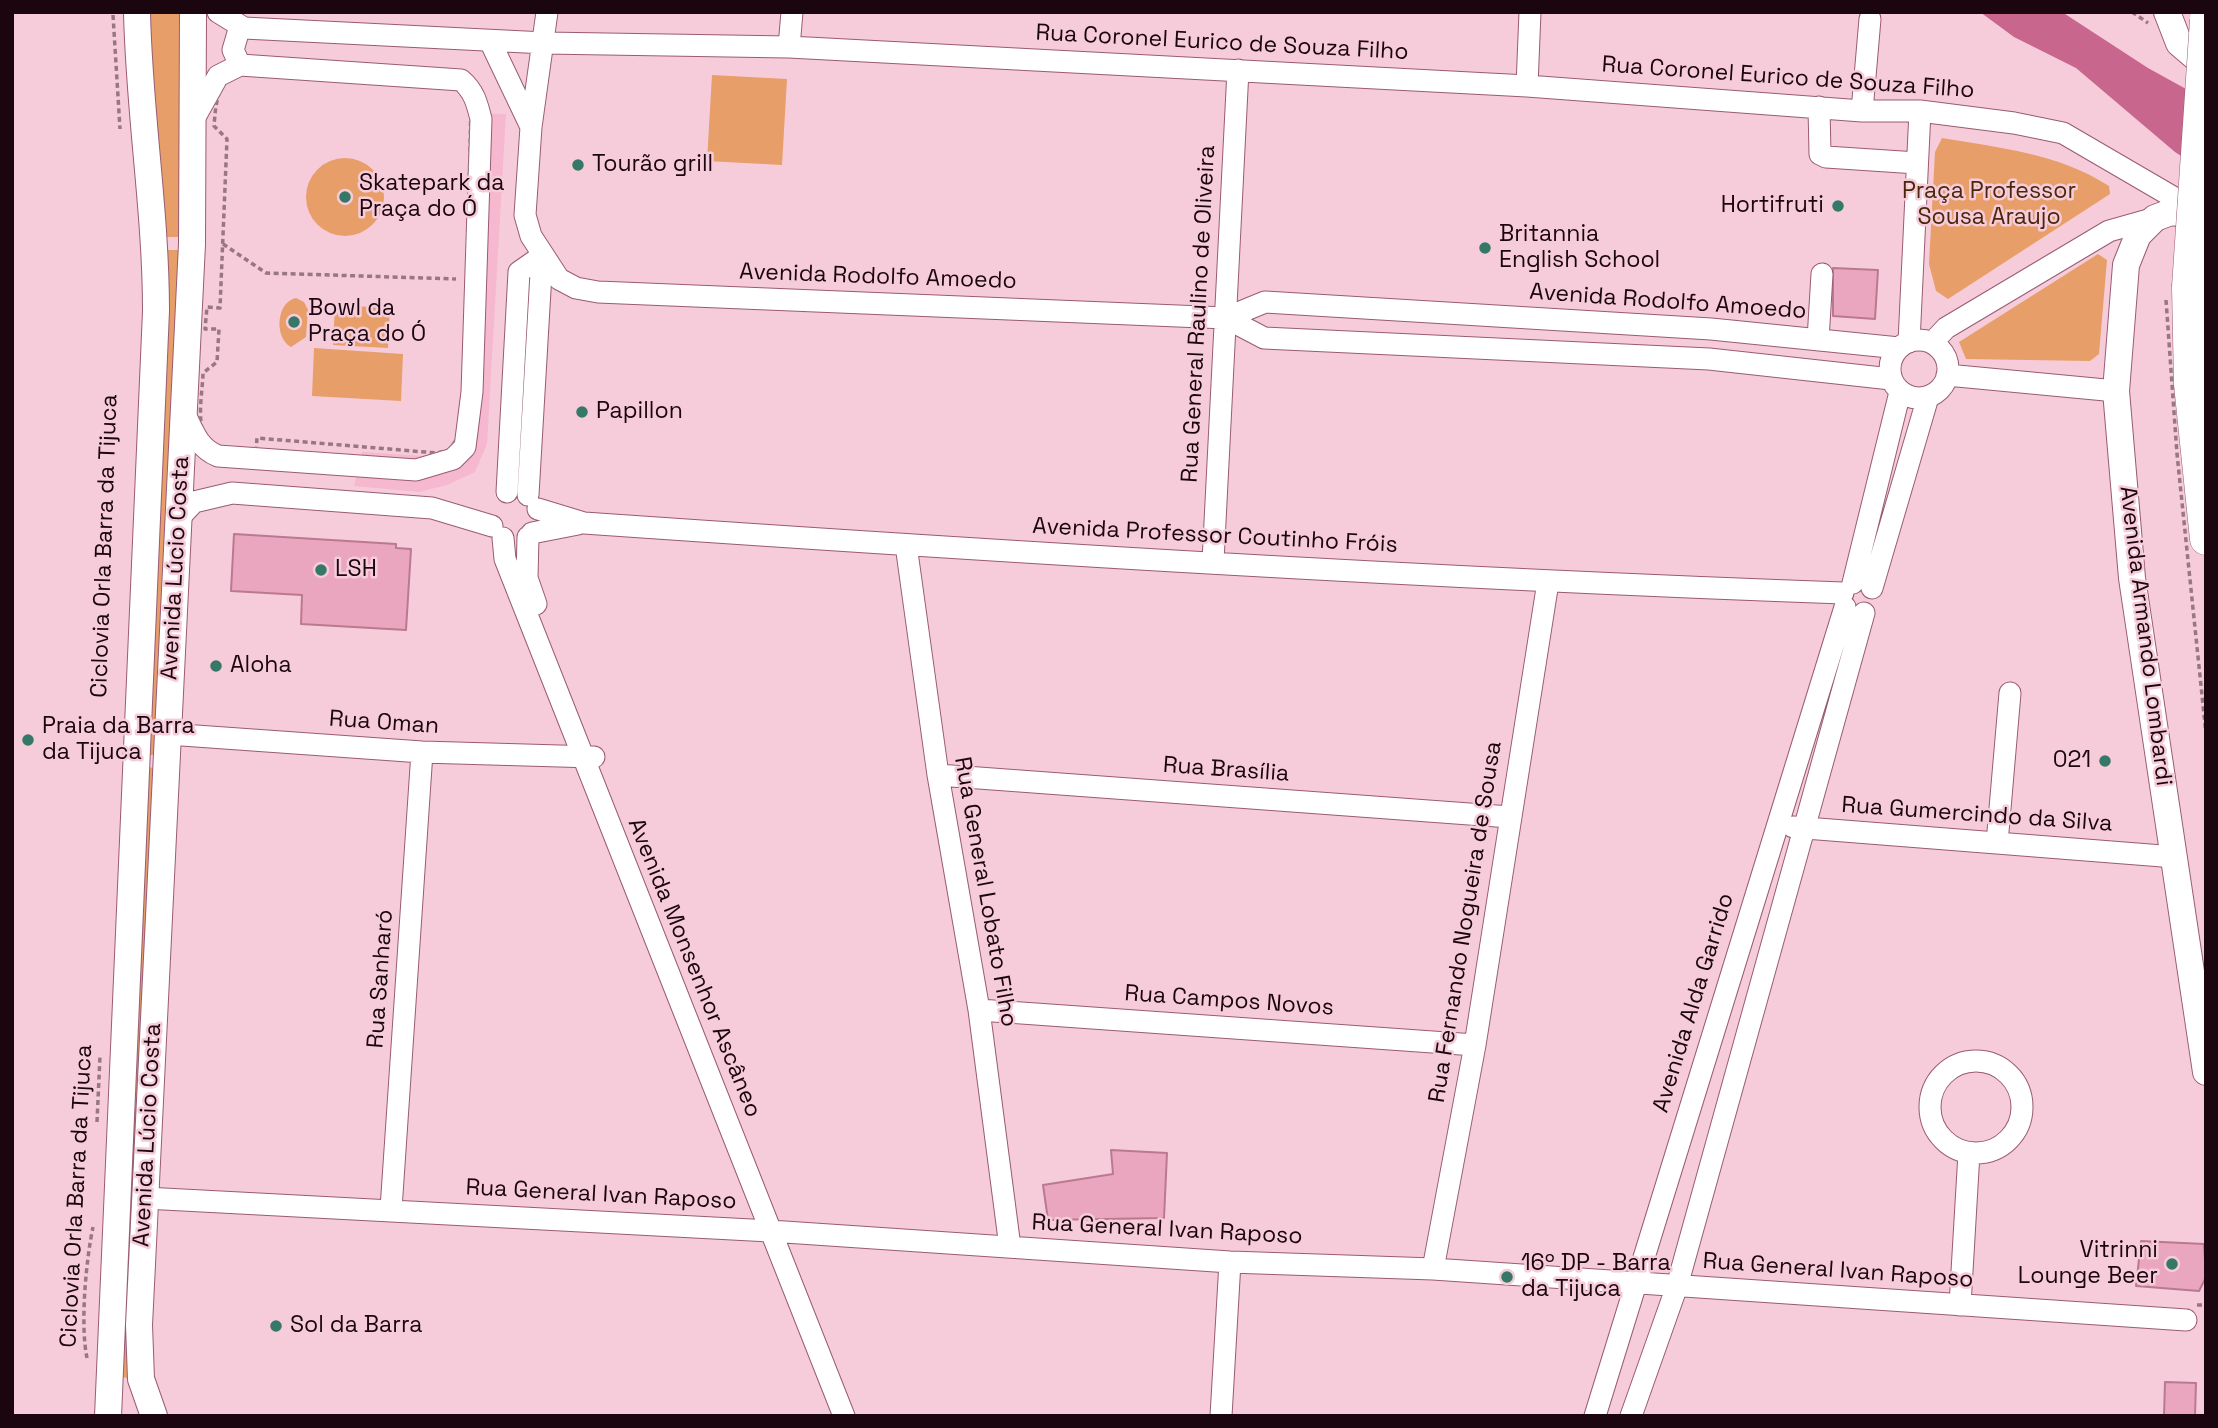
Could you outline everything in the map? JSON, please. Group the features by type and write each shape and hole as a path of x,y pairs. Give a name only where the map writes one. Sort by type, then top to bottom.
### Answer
{"highway":[{"path":"2206,20 2177,292 2190,384 2206,539"}],"main road":[{"name":"Avenida Lúcio Costa","path":"108,1416 156,311 156,244 138,62 137,12"},
{"name":"Avenida Lúcio Costa","path":"150,1407 138,1349 183,410 194,119 193,12"},
{"path":"2167,12 2179,43 2206,66"},
{"path":"2155,218 2171,212 2205,215"},
{"name":"Avenida Armando Lombardi","path":"2155,218 2138,234 2126,265 2116,391 2132,578 2206,1072"}],"street":[{"name":"Rua Coronel Eurico de Souza Filho","path":"218,12 244,28 545,43 789,47 1527,86 1862,111 1920,111 2014,123 2063,133 2205,215"},
{"path":"178,519 194,502 232,493 432,508 515,541 530,535 538,522 524,499 542,256 531,236 525,215 531,127 545,43 547,12"},
{"path":"789,47 792,12"},
{"path":"1527,86 1530,12"},
{"path":"1862,111 1870,19"},
{"path":"240,65 233,50 238,33 244,28"},
{"path":"490,41 531,127"},
{"path":"183,410 197,440 206,451 218,456 416,470 453,459 465,447 472,391 481,119 474,94 461,80 240,65 218,76 194,119"},
{"name":"Rua General Raulino de Oliveira","path":"1213,561 1238,70"},
{"path":"1819,107 1820,154 1826,157 1917,163"},
{"path":"1904,345 1920,111"},
{"path":"1932,343 1945,356 1947,375 1944,385 1928,397 1909,397 1896,385 1892,357 1904,345 1932,343 1946,328 2109,231 2155,218"},
{"name":"Avenida Rodolfo Amoedo","path":"542,256 559,279 576,288 597,292 1226,318 1265,302 1711,328 1818,340 1904,345"},
{"path":"1818,340 1822,274"},
{"name":"Avenida Rodolfo Amoedo","path":"1226,318 1264,338 1709,359 1896,385"},
{"path":"1709,359 1711,328"},
{"path":"1947,375 2116,391"},
{"name":"Avenida Alda Garrido","path":"1631,1416 1677,1286 1806,828 1896,385"},
{"name":"Avenida Alda Garrido","path":"1595,1416 1775,825 1928,397"},
{"path":"324,499 326,463"},
{"path":"497,532 490,518 494,502 524,499"},
{"name":"Avenida Professor Coutinho Fróis","path":"524,499 584,523"},
{"name":"Avenida Professor Coutinho Fróis","path":"530,535 584,523 906,545 1855,597"},
{"name":"Avenida Monsenhor Ascâneo","path":"497,532 505,559 589,757 778,1231 858,1416"},
{"name":"Avenida Monsenhor Ascâneo","path":"530,535 527,578 589,757"},
{"name":"Rua General Lobato Filho","path":"906,545 938,775 979,1010 1010,1247"},
{"name":"Rua Fernando Nogueira de Sousa","path":"1433,1269 1475,1045 1548,582"},
{"path":"1997,843 2010,693"},
{"name":"Rua Oman","path":"168,734 422,752 589,757"},
{"name":"Rua Sanharó","path":"391,1209 422,752"},
{"name":"Rua Brasília","path":"938,775 1510,817"},
{"name":"Rua Gumercindo da Silva","path":"1775,825 2175,857"},
{"name":"Rua Campos Novos","path":"979,1010 1475,1045"},
{"path":"1973,1060 1991,1062 2006,1071 2017,1084 2022,1101 2021,1118 2014,1134 2002,1146 1986,1153 1969,1153 1953,1148 1940,1137 1931,1122 1929,1104 1933,1088 1942,1074 1957,1064 1973,1060"},
{"path":"1960,1305 1969,1153"},
{"name":"Rua General Ivan Raposo","path":"145,1198 778,1231 1230,1262 1433,1269 2186,1320"},
{"name":"Avenida Monsenhor Ascâneo","path":"778,1231 844,1416"},
{"path":"1220,1416 1230,1262"},
{"path":"150,1407 168,1416"}],"path":[{"path":"113,12 121,132"},
{"path":"243,71 459,87 471,102 464,429 449,450 437,453 257,438 256,451 214,447 202,429 203,373 217,362 219,329 205,329 207,307 220,308 223,244 227,139 214,126 216,99 229,76 243,71"},
{"path":"223,244 266,273 432,276 467,281"},
{"path":"2177,292 2177,454 2206,734"},
{"name":"Ciclovia Orla Barra da Tijuca","path":"97,1122 100,1054"},
{"name":"Ciclovia Orla Barra da Tijuca","path":"88,1363 85,1336 88,1252 95,1217"}],"shaded area":[{"path":"1980,12 2062,12 2148,68 2206,100 2206,172 2175,152 2076,68 2014,37"},
{"path":"476,113 506,114 487,444 475,472 447,485 419,492 354,486 362,452 439,457 461,442"}],"green space":[{"path":"147,12 179,12 180,237 166,237"},
{"path":"712,75 787,79 782,165 707,161"},
{"name":"Praça Professor Sousa Araujo","path":"1942,138 2028,153 2070,166 2109,186 2110,194 1948,299 1936,291 1929,264 1935,152"},
{"name":"Skatepark da Praça do Ó","path":"345,158 360,161 372,170 381,182 384,197 381,212 372,224 360,233 345,236 330,233 318,224 309,212 306,197 309,182 318,170 330,161"},
{"path":"166,250 180,250 156,755 148,755"},
{"path":"2098,254 2107,260 2099,354 2090,361 1966,359 1959,342"},
{"name":"Bowl da Praça do Ó","path":"296,298 304,302 308,310 306,337 291,347 282,336 280,321 284,306"},
{"path":"335,305 390,308 388,348 333,345"},
{"path":"314,348 403,354 401,401 312,396"},
{"path":"147,767 155,768 134,1204 128,1203"},
{"path":"128,1215 134,1215 128,1378 120,1377"}],"building":[{"path":"1833,268 1878,270 1875,319 1833,316"},
{"name":"LSH","path":"234,534 396,544 396,548 411,549 406,630 301,624 302,595 231,591"},
{"path":"1111,1150 1167,1153 1164,1218 1048,1220 1043,1185 1113,1174"},
{"name":"Vitrinni Lounge Beer","path":"2141,1241 2204,1244 2206,1277 2199,1291 2136,1286"},
{"path":"2165,1382 2196,1383 2195,1416 2164,1416"}],"place":[{"name":"Tourão grill","path":"578,165"},
{"name":"Skatepark da Praça do Ó","path":"345,197"},
{"name":"Hortifruti","path":"1838,206"},
{"name":"Britannia English School","path":"1485,248"},
{"name":"Bowl da Praça do Ó","path":"294,322"},
{"name":"Papillon","path":"582,412"},
{"name":"LSH","path":"321,570"},
{"name":"Aloha","path":"216,666"},
{"name":"Praia da Barra da Tijuca","path":"28,740"},
{"name":"021","path":"2105,761"},
{"name":"Vitrinni Lounge Beer","path":"2172,1264"},
{"name":"16º DP - Barra da Tijuca","path":"1507,1277"},
{"name":"Sol da Barra","path":"276,1326"}]}
